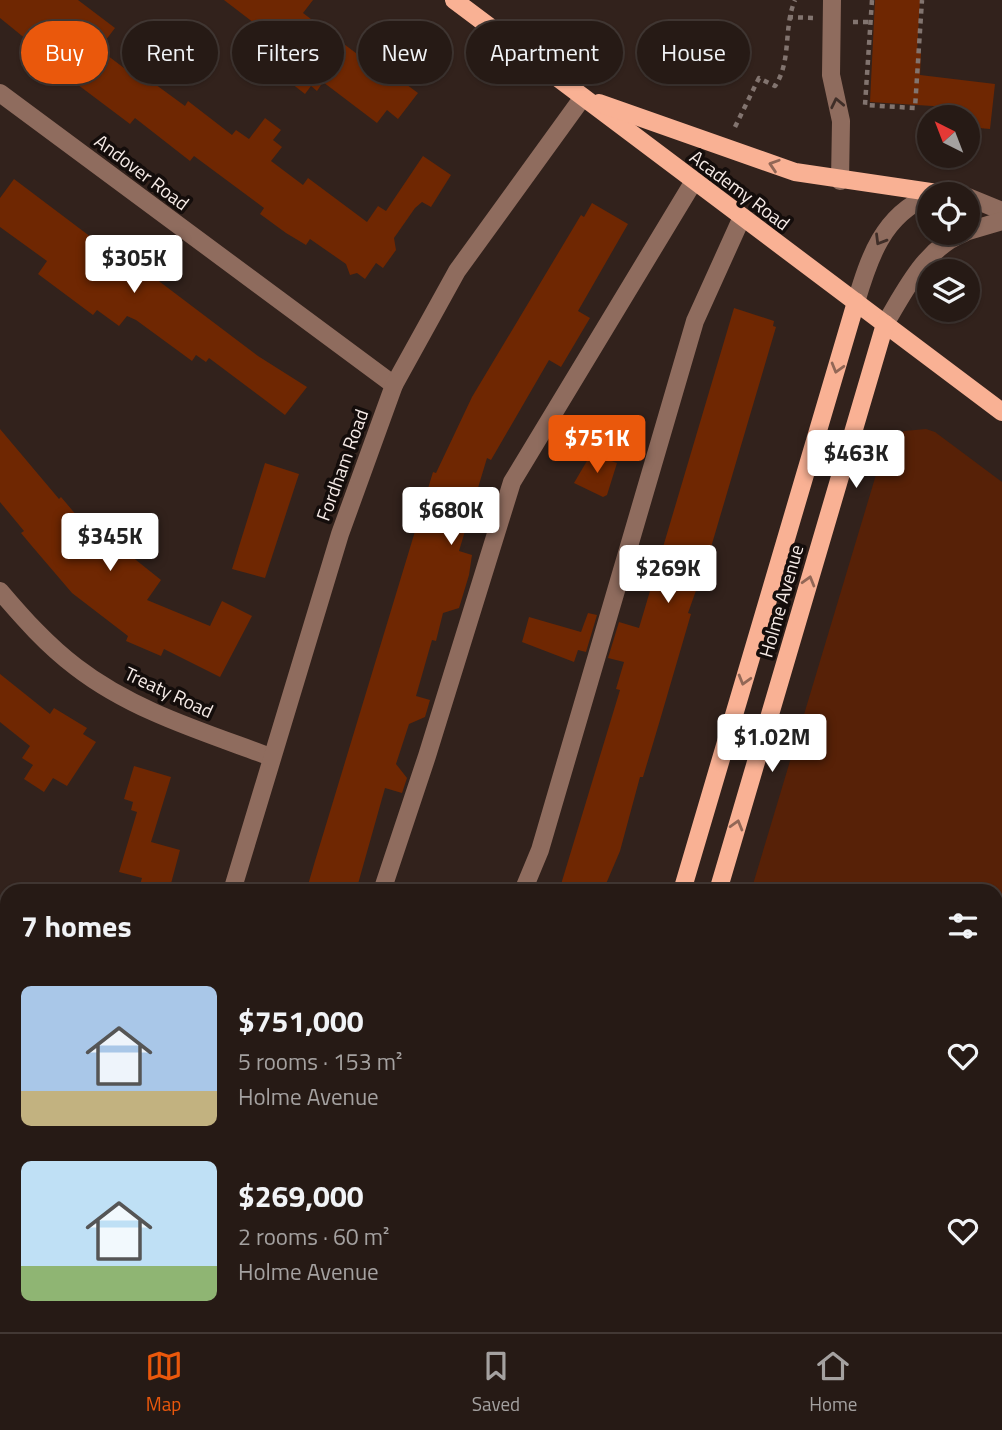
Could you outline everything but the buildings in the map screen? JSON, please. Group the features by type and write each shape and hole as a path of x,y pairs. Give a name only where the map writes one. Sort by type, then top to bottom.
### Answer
{"main road":[{"name":"Academy Road","path":"454,0 1002,412"},
{"path":"583,97 769,164 840,181 917,191"},
{"name":"Holme Avenue","path":"684,884 856,302"},
{"name":"Holme Avenue","path":"720,884 885,324"}],"street":[{"path":"832,0 831,75 841,121 840,181"},
{"name":"Andover Road","path":"0,93 394,386"},
{"name":"Fordham Road","path":"234,884 340,534 394,386 457,271 583,97"},
{"path":"384,884 512,482 694,181"},
{"path":"856,302 869,260 887,228 907,207 917,202"},
{"path":"980,202 1002,211"},
{"path":"526,884 540,850 695,321 742,217"},
{"path":"980,228 1002,221"},
{"path":"885,324 922,265 944,245"},
{"name":"Treaty Road","path":"0,591 27,623 76,667 132,702 271,757"}],"path":[{"path":"735,127 759,78 775,86 785,72 788,17 795,0"},
{"path":"872,0 865,105 915,108 922,0"},
{"path":"788,17 814,18"},
{"path":"849,22 870,22"}],"shaded area":[{"path":"926,429 935,432 1002,482 1002,884 753,884 884,448 904,431"}]}
